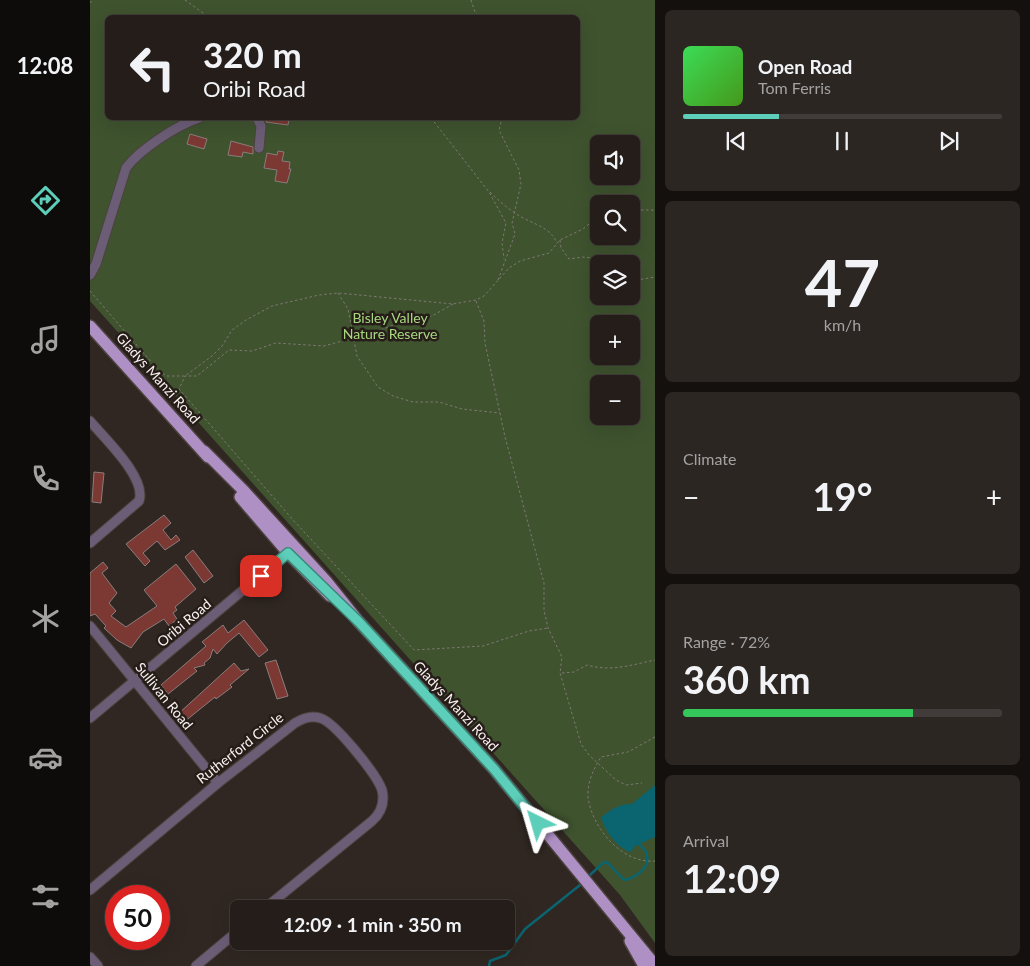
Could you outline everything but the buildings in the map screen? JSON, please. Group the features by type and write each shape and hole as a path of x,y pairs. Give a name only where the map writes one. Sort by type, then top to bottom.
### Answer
{"main road":[{"name":"Gladys Manzi Road","path":"90,326 204,451 220,465 292,550 494,769 655,965"},
{"name":"Gladys Manzi Road","path":"623,928 644,966"}],"street":[{"path":"90,275 96,264 126,168 134,159 161,138 183,124 194,120"},
{"path":"258,120 261,126 259,148"},
{"path":"90,421 135,477 141,495 139,501 90,543"},
{"name":"Oribi Road","path":"90,718 292,550"},
{"name":"Sullivan Road","path":"90,626 218,783"},
{"name":"Rutherford Circle","path":"90,890 218,783 295,723 311,717 327,720 376,780 381,789 383,804 379,816 275,900"},
{"path":"196,966 230,938"},
{"path":"90,957 98,966"}],"path":[{"path":"186,0 206,15"},
{"path":"471,0 478,15"},
{"path":"433,120 489,192 506,224 502,243 505,262"},
{"path":"498,281 512,248 515,234 512,223 520,198 519,170 499,130 502,120"},
{"path":"489,192 515,213 541,225 553,235 557,244"},
{"path":"640,210 655,210"},
{"path":"548,628 529,631 484,646 414,650 294,521 179,389 184,376 212,356 222,346 232,330 272,306 319,295 338,293 453,304 476,300 484,296 520,261 549,253 560,240 590,223"},
{"path":"560,240 561,248 569,259 590,258"},
{"path":"640,280 655,277"},
{"path":"90,291 159,371 167,376 197,376 229,350 252,351 276,343 324,346 353,340 413,318 432,316 453,304"},
{"path":"338,293 348,309 356,356 368,376 378,387 393,396 413,402 439,402 462,409 501,413"},
{"path":"476,300 484,321 485,343 527,525 544,583 544,610 548,628 562,657 560,673 581,744 616,780 626,785 642,783"},
{"path":"560,673 574,672 587,664 599,668 615,668 655,660"},
{"path":"655,737 628,752 601,756 589,781 588,797 597,824 619,850 631,858 655,861"}],"green space":[{"name":"Bisley Valley Nature Reserve","path":"90,0 655,0 655,943 620,895 90,301"}],"water":[{"path":"655,785 655,837 635,846 631,852 626,850 612,838 605,828 601,817 620,806 632,804"}],"waterway":[{"path":"590,875 604,862 608,863 624,880 638,874 645,867 648,857 638,843"},
{"path":"489,966 490,961 506,955 525,929 580,885"}],"route":[{"path":"261,576 288,553 340,606 359,622 494,769 538,823"}]}
